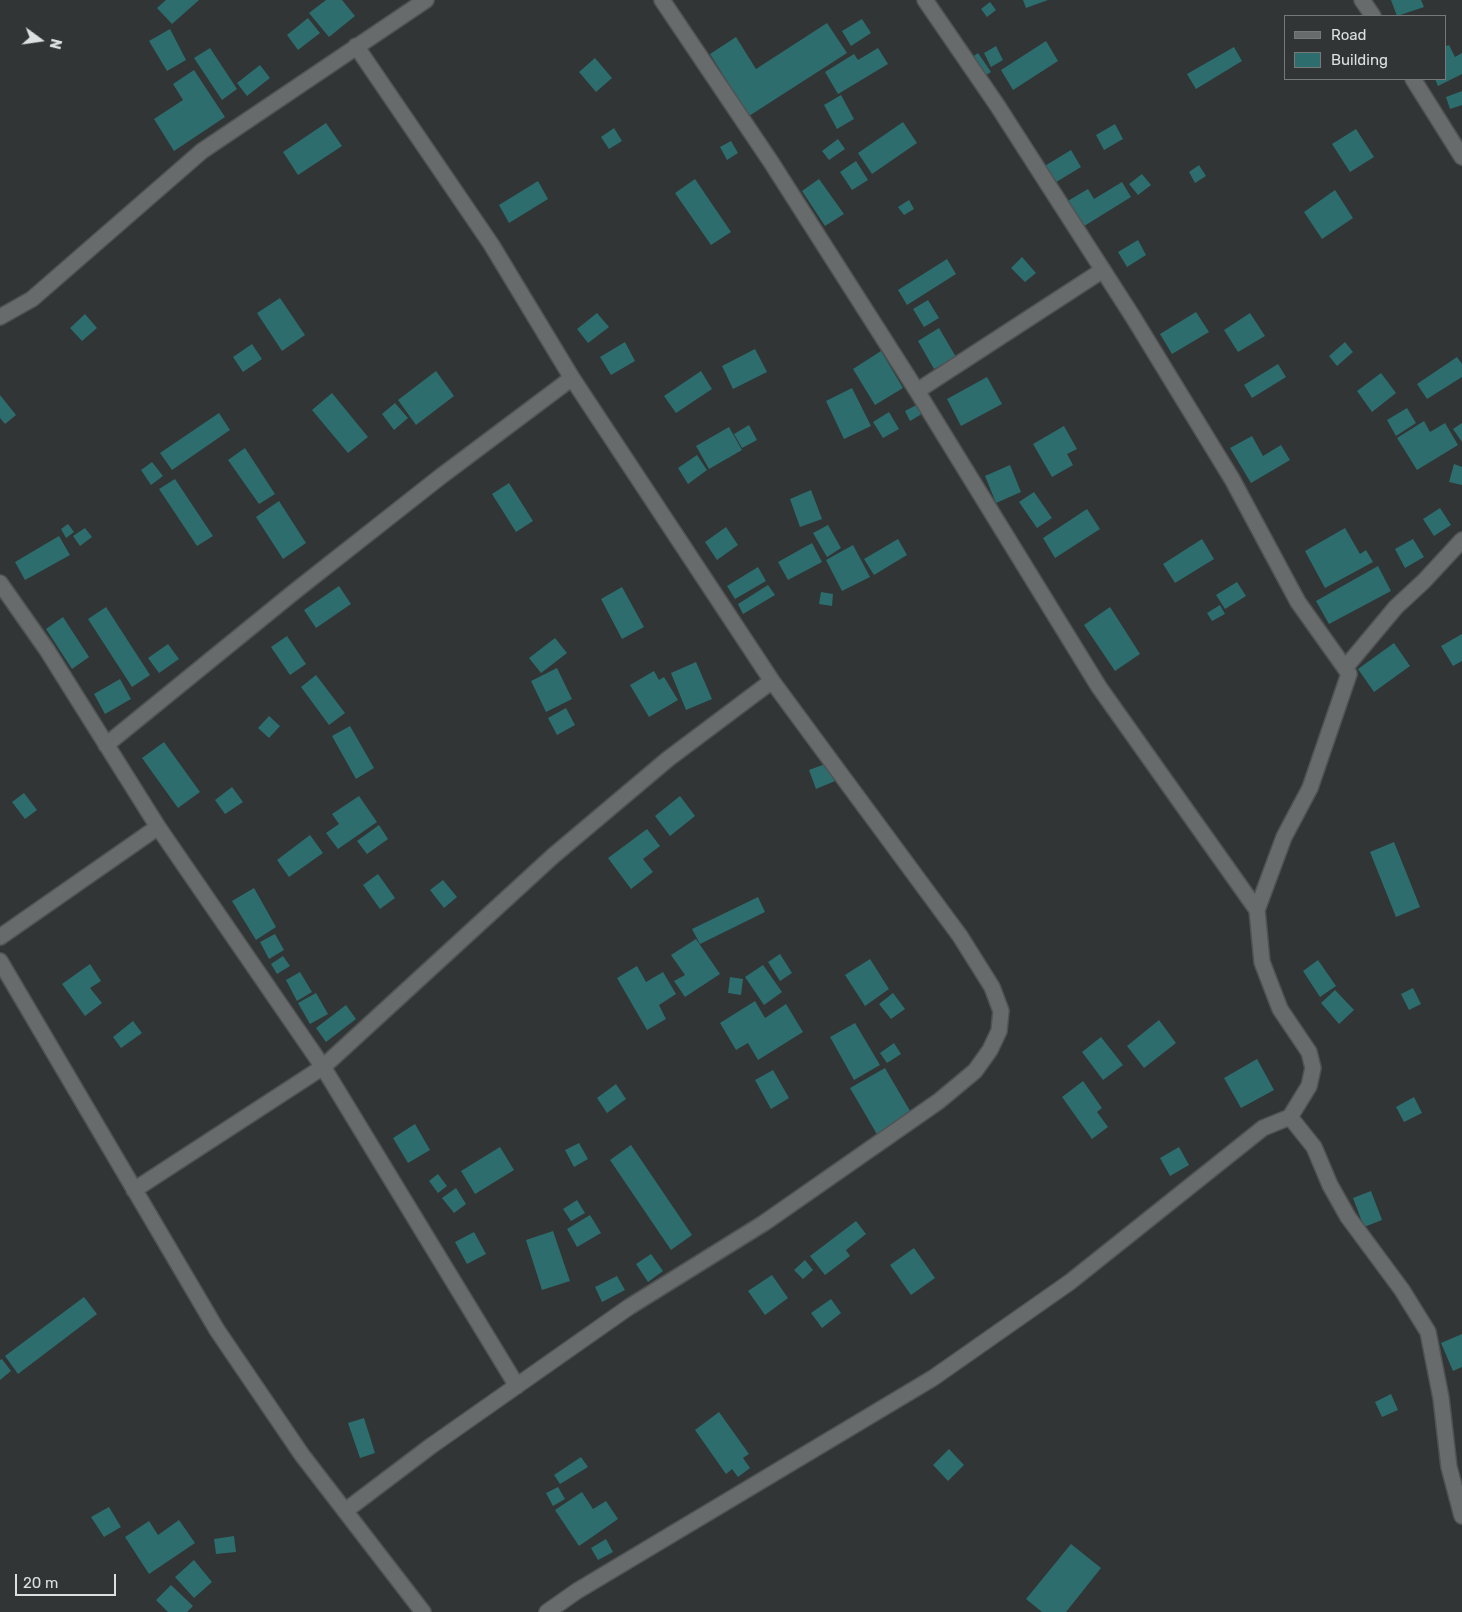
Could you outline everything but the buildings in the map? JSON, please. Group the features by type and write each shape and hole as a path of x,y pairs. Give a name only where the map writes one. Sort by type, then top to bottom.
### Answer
{"street":[{"path":"0,317 32,299 202,151 426,0"},
{"path":"662,0 771,162 917,391 1099,687 1257,910"},
{"path":"547,1612 577,1591 933,1378 1070,1282 1263,1128 1290,1117 1308,1086 1313,1068 1309,1052 1280,1009 1262,962 1257,910 1284,837 1313,779 1349,674 1298,602 1232,479 1103,270 997,106 925,0"},
{"path":"1362,0 1372,15"},
{"path":"345,1511 431,1446 629,1307 764,1223 939,1101 975,1071 990,1050 999,1031 1001,1010 992,987 960,936 772,681 572,378 491,244 356,46"},
{"path":"1414,80 1462,157"},
{"path":"917,391 1103,270"},
{"path":"106,746 302,586 440,477 572,378"},
{"path":"1345,668 1390,613 1440,565 1462,540"},
{"path":"0,584 47,650 158,827 323,1067 517,1386"},
{"path":"134,1190 323,1067 553,856 668,760 772,681"},
{"path":"0,937 158,827"},
{"path":"0,961 218,1330 302,1455 423,1612"},
{"path":"1290,1117 1314,1147 1330,1185 1348,1217 1402,1290 1428,1332 1441,1398 1449,1467 1462,1516"}]}
